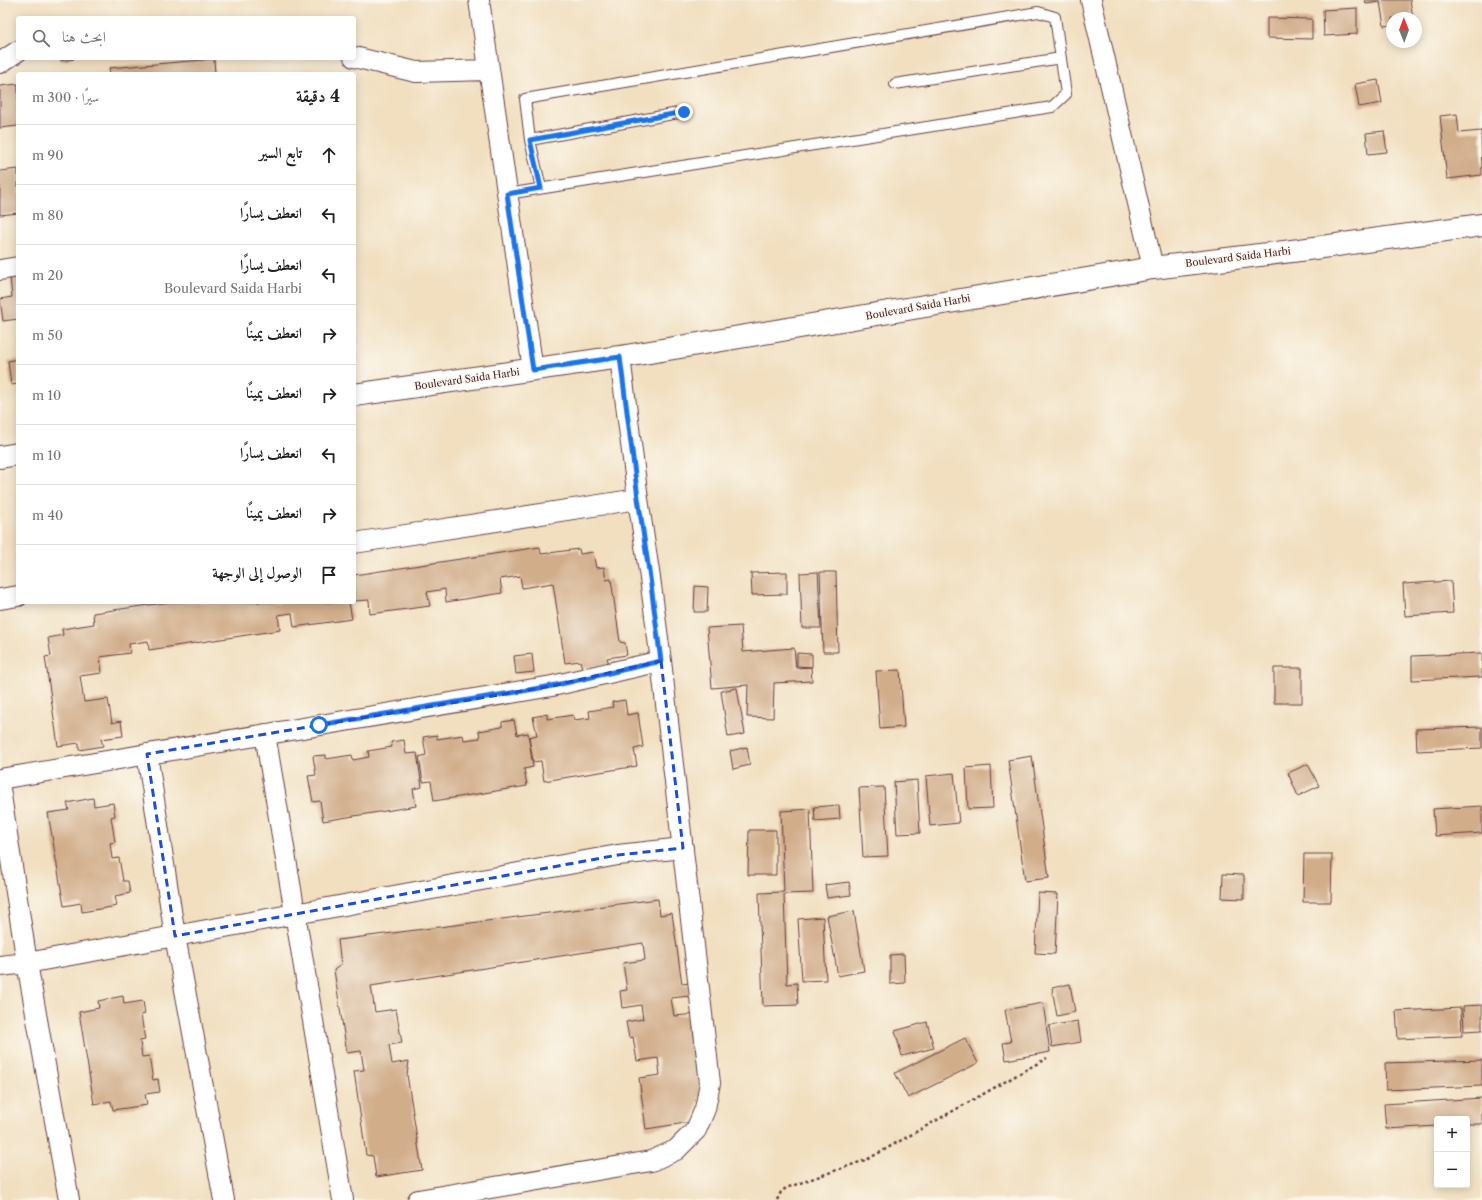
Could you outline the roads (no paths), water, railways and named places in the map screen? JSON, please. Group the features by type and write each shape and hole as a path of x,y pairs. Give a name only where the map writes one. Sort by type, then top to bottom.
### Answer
{"street":[{"path":"479,0 533,370"},
{"path":"1091,0 1153,268"},
{"path":"0,63 16,52"},
{"path":"356,57 416,72 489,70"},
{"name":"Boulevard Saida Harbi","path":"356,395 620,357 1153,268 1300,250 1482,225"},
{"path":"0,270 16,267"},
{"path":"418,1200 651,1161 676,1150 696,1130 705,1109 710,1083 661,661 620,357"},
{"path":"0,458 16,454"},
{"path":"356,543 638,498"},
{"path":"0,599 16,596"},
{"path":"0,779 552,686 661,661"},
{"path":"265,734 343,1200"},
{"path":"148,754 175,936 224,1200"},
{"path":"0,789 27,963 69,1200"},
{"path":"0,966 27,963 618,855 683,848"}],"lane":[{"path":"507,194 1052,107 1066,94 1062,58 1054,17 1038,12 525,99 530,140 541,188"},
{"path":"895,84 1062,58"},
{"path":"530,140 684,112"}]}
